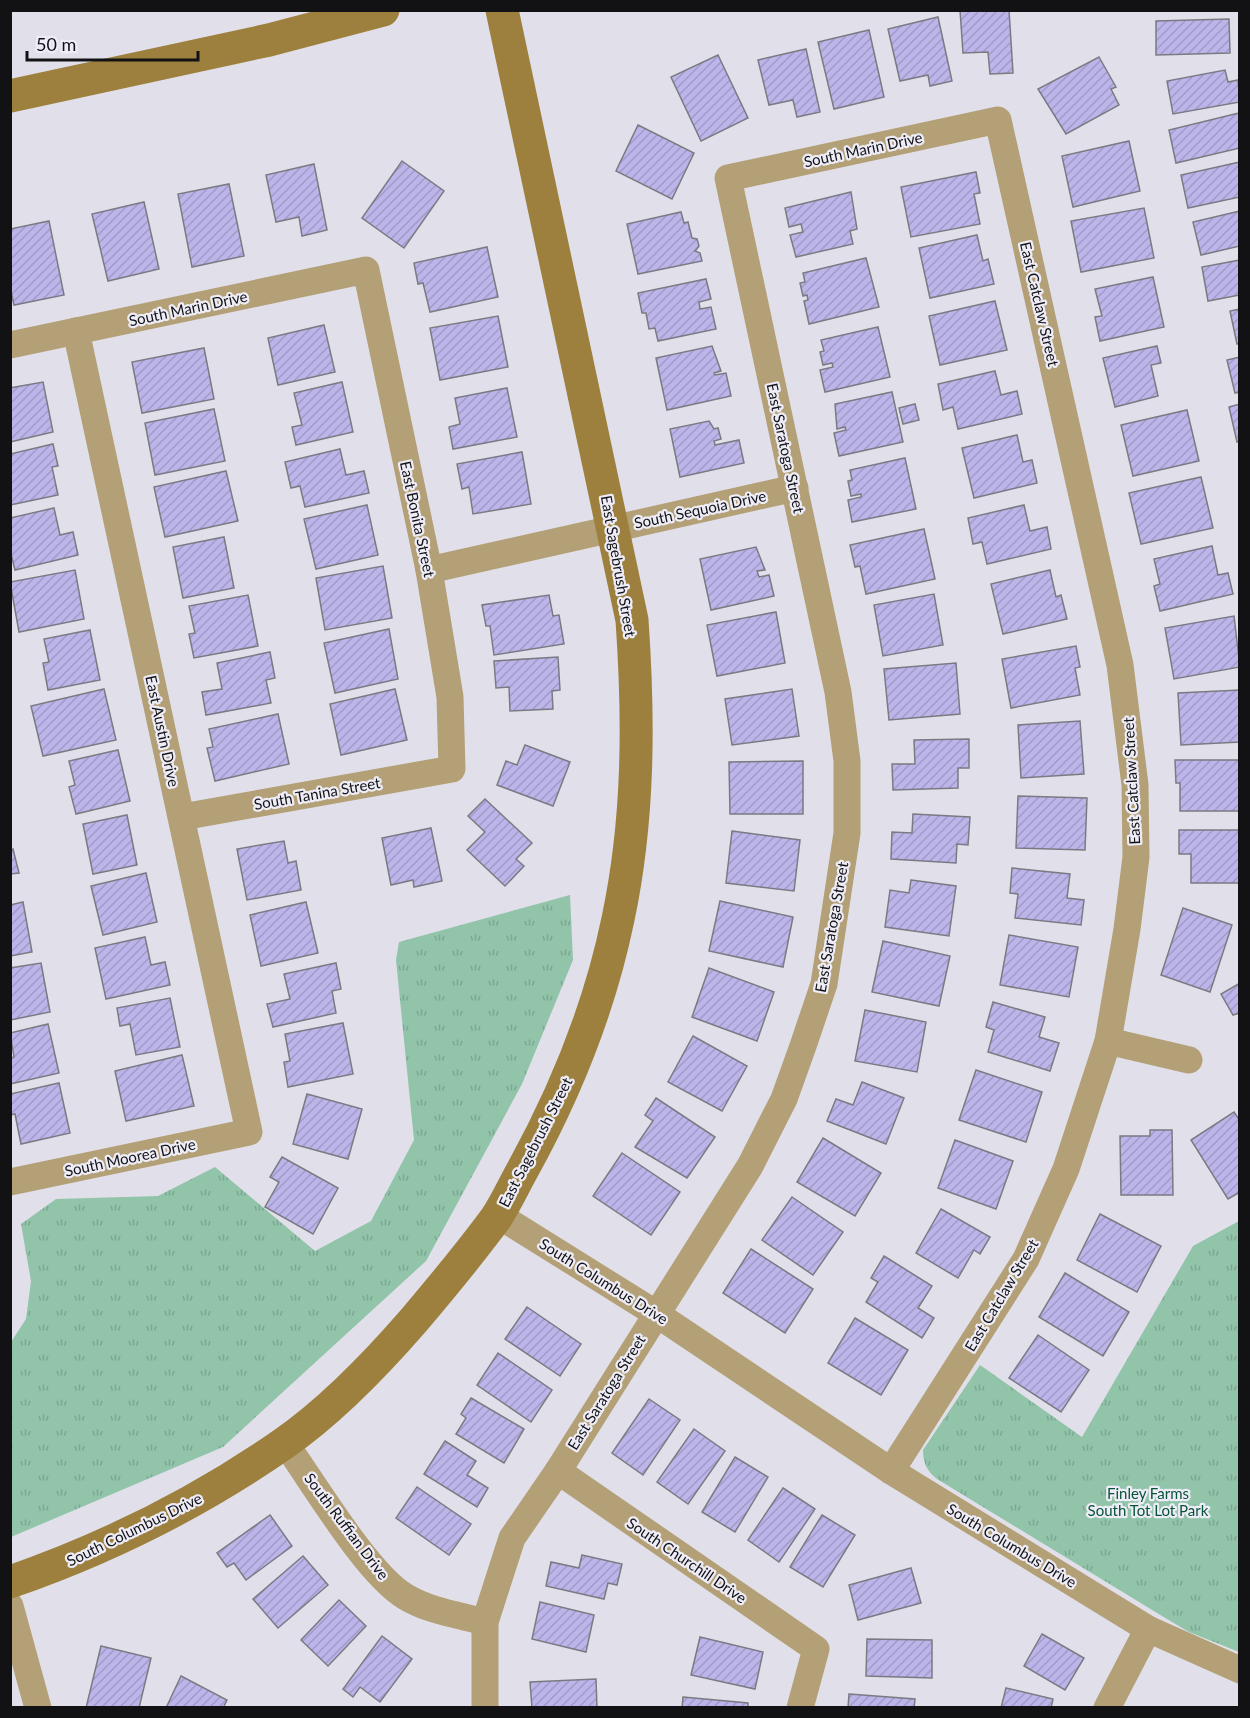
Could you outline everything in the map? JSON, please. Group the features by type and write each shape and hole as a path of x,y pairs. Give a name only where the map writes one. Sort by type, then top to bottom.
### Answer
{"street":[{"path":"10,96 269,40 383,10"},
{"name":"East Sagebrush Street","path":"498,1215 542,1134 570,1073 605,973 626,878 633,814 637,694 632,620 614,528 502,10"},
{"name":"South Marin Drive","path":"728,178 998,120"},
{"name":"East Catclaw Street","path":"891,1471 1026,1259 1066,1169 1108,1041 1127,928 1136,856 1135,785 1129,726 1106,595 998,120"},
{"name":"East Saratoga Street","path":"485,1707 484,1622 512,1538 558,1471 655,1313 750,1166 784,1099 824,984 836,912 847,833 847,761 838,692 728,178"},
{"name":"South Marin Drive","path":"10,345 366,270"},
{"name":"East Bonita Street","path":"366,270 429,570 450,697 452,769"},
{"name":"East Austin Drive","path":"76,331 249,1132"},
{"name":"South Sequoia Drive","path":"429,570 795,488"},
{"name":"South Tanina Street","path":"182,817 452,769"},
{"path":"1108,1041 1189,1060"},
{"name":"South Moorea Drive","path":"10,1182 249,1132"},
{"name":"South Columbus Drive","path":"10,1582 62,1563 171,1514 285,1443 370,1369 444,1285 498,1215 655,1313 891,1471 1149,1629 1239,1671"},
{"name":"South Ruffian Drive","path":"285,1443 357,1545 390,1583 406,1597 438,1610 484,1622"},
{"name":"South Churchill Drive","path":"558,1471 816,1648 800,1707"},
{"path":"10,1606 38,1707"},
{"path":"1107,1707 1149,1629"}],"green space":[{"path":"570,895 573,960 522,1084 426,1261 223,1447 11,1537 11,1342 26,1319 31,1281 21,1224 56,1199 158,1196 215,1167 315,1251 371,1221 414,1140 396,960 399,942"},
{"name":"Finley Farms South Tot Lot Park","path":"1239,1221 1239,1652 1189,1632 937,1479 926,1466 923,1450 980,1365 1082,1437 1193,1246"}],"building":[{"path":"960,10 1009,10 1013,73 990,74 988,52 963,53"},
{"path":"938,17 952,81 930,86 928,75 900,81 888,29"},
{"path":"1229,19 1230,53 1156,55 1156,21"},
{"path":"869,30 884,97 834,109 818,42"},
{"path":"806,49 820,112 797,117 793,100 769,105 758,60"},
{"path":"718,55 748,118 701,141 671,77"},
{"path":"1099,57 1116,87 1111,89 1119,105 1066,134 1038,89"},
{"path":"1225,70 1228,82 1238,80 1240,102 1173,114 1167,81"},
{"path":"1239,113 1240,148 1176,163 1169,130"},
{"path":"638,125 694,153 672,199 616,171"},
{"path":"1129,141 1140,191 1073,207 1062,156"},
{"path":"402,161 444,191 404,248 362,218"},
{"path":"1240,162 1240,197 1188,208 1181,175"},
{"path":"314,164 327,230 302,236 299,217 276,222 266,175"},
{"path":"976,172 980,193 974,194 980,224 911,237 901,187"},
{"path":"229,184 244,256 192,267 178,194"},
{"path":"851,192 857,229 850,231 853,244 796,257 790,235 803,232 801,224 789,227 785,208"},
{"path":"144,202 159,269 108,281 92,214"},
{"path":"1144,208 1154,258 1081,272 1071,221"},
{"path":"1240,211 1240,246 1201,255 1193,222"},
{"path":"681,212 684,223 688,222 692,238 697,239 699,246 695,251 700,253 702,261 638,274 627,224"},
{"path":"49,221 64,295 14,305 10,287 10,229"},
{"path":"977,235 983,261 988,259 994,284 930,298 919,248"},
{"path":"487,247 498,297 430,312 423,283 418,284 414,263"},
{"path":"866,258 879,307 809,324 804,301 808,300 807,295 803,296 800,283 805,282 803,273"},
{"path":"1240,260 1240,295 1208,301 1202,267"},
{"path":"1153,277 1164,327 1100,341 1095,317 1102,316 1095,289"},
{"path":"706,279 711,299 699,302 700,309 711,307 716,329 658,341 655,328 649,329 646,313 642,313 638,293"},
{"path":"995,301 1007,350 940,365 929,316"},
{"path":"1240,309 1240,343 1237,344 1230,311"},
{"path":"498,316 508,367 440,380 430,328"},
{"path":"324,325 335,372 278,385 268,338"},
{"path":"878,327 890,377 825,392 820,370 833,367 832,363 823,365 820,352 824,351 821,340"},
{"path":"712,346 721,371 714,373 715,375 726,373 731,396 667,410 656,358"},
{"path":"1157,346 1161,363 1151,365 1158,396 1115,407 1103,358"},
{"path":"204,348 214,399 142,413 132,362"},
{"path":"1240,357 1240,392 1235,393 1227,360"},
{"path":"995,371 1001,395 1017,391 1022,414 958,429 953,407 943,410 938,384"},
{"path":"43,382 53,432 10,442 10,388"},
{"path":"342,382 353,432 296,445 292,427 302,425 294,393"},
{"path":"507,388 517,437 453,449 449,427 460,424 455,398"},
{"path":"892,392 903,442 839,456 834,433 846,430 845,427 837,429 835,404"},
{"path":"915,404 919,420 903,424 899,408"},
{"path":"1240,404 1240,441 1237,442 1229,407"},
{"path":"214,409 225,461 155,475 145,423"},
{"path":"1187,410 1199,461 1133,476 1121,425"},
{"path":"709,421 714,429 718,428 721,439 714,441 715,445 739,440 744,463 680,477 670,429"},
{"path":"1017,435 1023,462 1032,460 1037,483 974,498 962,448"},
{"path":"53,444 58,466 52,467 58,495 10,505 10,454"},
{"path":"340,449 346,475 364,471 369,493 305,507 300,486 291,488 285,462"},
{"path":"522,452 531,504 473,514 469,487 462,489 457,464"},
{"path":"905,458 916,509 852,522 848,500 861,497 861,494 851,496 848,481 852,480 850,470"},
{"path":"226,471 238,521 165,537 154,487"},
{"path":"1201,477 1213,528 1141,544 1129,493"},
{"path":"367,505 378,555 316,569 304,519"},
{"path":"1024,505 1030,531 1047,527 1051,549 987,564 982,542 973,544 968,518"},
{"path":"54,508 60,535 73,532 78,555 15,570 10,550 10,518"},
{"path":"924,529 935,579 866,594 860,566 855,567 850,545"},
{"path":"224,537 234,588 183,598 173,547"},
{"path":"1212,546 1218,575 1228,573 1233,594 1160,611 1154,586 1160,584 1154,559"},
{"path":"756,547 765,570 757,571 759,577 769,575 774,596 711,610 700,559"},
{"path":"383,566 392,618 325,630 316,578"},
{"path":"75,570 84,619 19,632 10,582"},
{"path":"1050,570 1056,597 1061,595 1067,619 1003,634 991,584"},
{"path":"934,594 943,645 883,656 874,605"},
{"path":"248,595 258,646 194,658 189,634 195,633 189,606"},
{"path":"549,595 553,616 559,615 564,644 494,655 490,626 486,626 482,605"},
{"path":"776,612 785,663 717,676 707,625"},
{"path":"1234,616 1240,667 1174,679 1165,628"},
{"path":"389,629 398,679 335,693 324,643"},
{"path":"90,630 100,680 48,690 43,663 49,662 44,639"},
{"path":"1076,646 1080,667 1075,668 1080,695 1011,708 1002,659"},
{"path":"270,652 275,678 266,680 271,703 206,715 202,692 222,689 217,663"},
{"path":"558,657 560,690 552,691 553,709 510,711 509,687 496,688 494,661"},
{"path":"956,663 960,714 889,720 884,669"},
{"path":"104,689 116,740 43,756 31,706"},
{"path":"395,689 407,740 341,755 330,704"},
{"path":"792,689 799,736 732,745 725,699"},
{"path":"1240,690 1240,742 1181,745 1178,693"},
{"path":"278,714 289,764 215,781 207,748 213,747 209,729"},
{"path":"1080,721 1084,774 1021,778 1018,725"},
{"path":"969,739 969,768 958,768 958,788 893,790 892,764 915,764 914,740"},
{"path":"525,745 570,762 553,806 497,785 506,761 517,765"},
{"path":"118,750 130,801 76,814 69,787 75,785 69,761"},
{"path":"1175,760 1240,760 1240,811 1180,811 1180,783 1176,783"},
{"path":"803,761 803,814 730,814 729,762"},
{"path":"1018,796 1087,798 1085,850 1016,848"},
{"path":"485,799 532,843 516,859 524,866 505,886 467,850 485,832 468,816"},
{"path":"913,814 970,817 968,845 957,844 956,863 891,859 892,832 912,833"},
{"path":"127,815 137,865 93,874 83,824"},
{"path":"431,828 442,881 414,887 413,880 391,885 382,838"},
{"path":"1179,830 1240,830 1240,883 1191,883 1191,854 1179,854"},
{"path":"732,831 800,840 794,891 726,883"},
{"path":"284,841 288,863 296,861 301,890 247,900 237,849"},
{"path":"13,849 19,873 10,874 10,850"},
{"path":"1012,868 1070,874 1067,898 1084,900 1081,925 1015,918 1018,894 1010,893"},
{"path":"146,873 157,922 103,935 91,886"},
{"path":"911,880 956,886 949,936 885,927 890,890 909,893"},
{"path":"720,901 793,917 783,967 709,951"},
{"path":"23,902 32,952 10,956 10,905"},
{"path":"306,902 318,953 261,966 250,915"},
{"path":"1183,908 1232,925 1210,992 1161,975"},
{"path":"1009,935 1078,947 1069,997 1000,985"},
{"path":"145,937 151,965 165,962 170,985 106,999 95,948"},
{"path":"883,941 950,956 939,1006 872,992"},
{"path":"41,963 50,1012 10,1020 10,968"},
{"path":"336,963 341,989 332,991 336,1013 273,1027 267,1004 290,999 284,974"},
{"path":"709,968 774,992 757,1041 692,1017"},
{"path":"1240,983 1240,1013 1233,1015 1221,994"},
{"path":"170,998 180,1047 136,1055 130,1024 120,1026 117,1008"},
{"path":"993,1002 1045,1017 1039,1037 1059,1043 1050,1071 988,1052 994,1030 986,1027"},
{"path":"865,1010 926,1022 917,1072 855,1061"},
{"path":"343,1023 353,1074 288,1087 284,1062 290,1061 285,1034"},
{"path":"48,1024 59,1073 10,1084 10,1058 14,1057 10,1033"},
{"path":"693,1036 747,1066 722,1111 668,1082"},
{"path":"182,1055 194,1106 126,1121 115,1071"},
{"path":"976,1070 1042,1092 1026,1142 959,1120"},
{"path":"862,1082 904,1098 886,1144 827,1121 836,1099 853,1105"},
{"path":"59,1083 70,1133 21,1144 15,1114 10,1115 10,1094"},
{"path":"307,1094 362,1109 348,1159 293,1144"},
{"path":"656,1098 715,1137 687,1178 635,1147 653,1121 645,1115"},
{"path":"1234,1112 1240,1121 1240,1192 1228,1199 1191,1140"},
{"path":"1150,1130 1172,1130 1173,1195 1121,1195 1120,1136 1150,1136"},
{"path":"823,1138 881,1173 855,1216 797,1182"},
{"path":"955,1140 1013,1161 996,1209 938,1188"},
{"path":"622,1153 680,1192 651,1235 593,1196"},
{"path":"282,1157 338,1188 313,1234 265,1207 279,1182 270,1177"},
{"path":"792,1197 843,1232 813,1275 762,1240"},
{"path":"941,1209 990,1237 980,1254 974,1250 958,1278 916,1253"},
{"path":"1100,1214 1161,1246 1137,1292 1077,1260"},
{"path":"751,1249 813,1289 785,1333 723,1293"},
{"path":"884,1256 932,1286 918,1308 934,1318 922,1338 866,1302 878,1282 871,1278"},
{"path":"1065,1273 1129,1312 1103,1356 1039,1317"},
{"path":"527,1307 581,1344 560,1376 505,1339"},
{"path":"855,1318 908,1350 881,1395 828,1363"},
{"path":"1038,1335 1089,1370 1061,1412 1009,1378"},
{"path":"498,1353 552,1390 531,1422 477,1385"},
{"path":"471,1398 524,1429 504,1463 456,1434 466,1418 461,1414"},
{"path":"649,1399 680,1420 643,1475 612,1453"},
{"path":"694,1429 725,1451 688,1504 657,1482"},
{"path":"445,1441 476,1461 467,1475 488,1488 477,1507 424,1474"},
{"path":"735,1457 768,1477 735,1532 702,1512"},
{"path":"417,1487 471,1524 449,1555 396,1518"},
{"path":"783,1488 815,1509 779,1562 748,1540"},
{"path":"270,1515 292,1546 246,1580 234,1563 227,1567 217,1553"},
{"path":"822,1515 855,1535 823,1587 790,1567"},
{"path":"582,1555 622,1564 617,1585 608,1583 604,1599 546,1586 551,1562 579,1568"},
{"path":"303,1556 328,1585 278,1628 253,1599"},
{"path":"911,1568 921,1603 858,1620 849,1585"},
{"path":"339,1600 366,1626 328,1666 301,1640"},
{"path":"540,1602 594,1615 586,1652 532,1639"},
{"path":"1042,1634 1084,1658 1065,1690 1024,1666"},
{"path":"382,1636 412,1659 380,1702 360,1687 353,1697 343,1689"},
{"path":"700,1637 763,1652 755,1689 691,1675"},
{"path":"867,1639 932,1640 932,1678 866,1676"},
{"path":"101,1646 151,1658 139,1708 86,1708"},
{"path":"181,1676 227,1700 223,1708 166,1708"},
{"path":"596,1679 597,1708 532,1708 530,1682"},
{"path":"1006,1688 1053,1699 1051,1708 1001,1708"},
{"path":"849,1694 915,1699 914,1708 848,1708"},
{"path":"683,1697 748,1703 748,1708 682,1708"}]}
